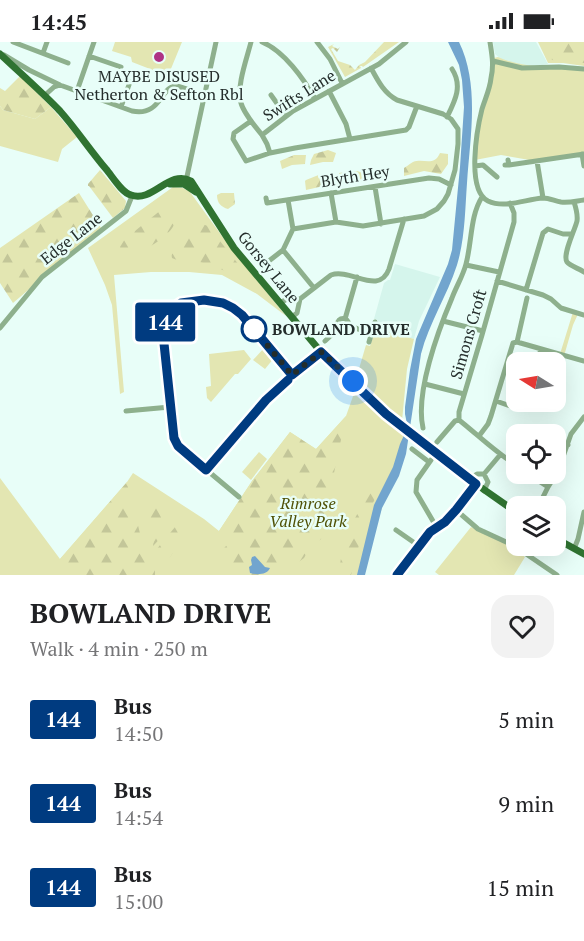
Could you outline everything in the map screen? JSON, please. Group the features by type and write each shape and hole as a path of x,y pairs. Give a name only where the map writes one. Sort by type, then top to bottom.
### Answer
{"main road":[{"path":"3,56 66,118 118,184 132,196 145,195 175,179 186,181"},
{"name":"Gorsey Lane","path":"186,181 191,181 234,248 321,352 403,427 472,482 506,505"},
{"path":"566,544 584,554"}],"street":[{"path":"65,60 13,42 3,56 60,86 138,112 147,111 157,105 169,88 175,86 204,96"},
{"path":"43,53 47,42"},
{"path":"77,91 94,42"},
{"path":"186,181 216,42"},
{"name":"Swifts Lane","path":"251,42 239,94 241,104 262,135 286,116 384,60 406,42"},
{"path":"262,42 275,49 291,65 315,99"},
{"path":"317,42 330,59 342,83"},
{"path":"490,42 494,61 491,81 477,131 475,166 477,184 482,197 492,203 543,198 562,202 584,200"},
{"path":"89,57 122,67"},
{"path":"494,61 522,68 584,69"},
{"path":"293,229 336,222 360,226 381,224 424,216 437,209 448,194 459,144 458,129 455,124 447,117 394,98 382,87 371,68"},
{"path":"447,117 454,104 458,86 452,69"},
{"path":"122,107 130,82"},
{"path":"45,96 54,87 60,86"},
{"path":"329,91 346,124 350,139"},
{"path":"271,95 286,116"},
{"path":"251,120 233,136 244,159 249,161 270,153 407,130 417,106"},
{"path":"262,135 270,153"},
{"path":"507,163 583,154 584,166"},
{"path":"537,161 543,198"},
{"path":"475,166 483,165 499,177"},
{"name":"Blyth Hey","path":"266,198 267,203 429,178 451,185"},
{"path":"375,187 381,224"},
{"path":"331,193 336,222"},
{"name":"Edge Lane","path":"0,328 42,277 126,211 132,196"},
{"path":"423,429 421,419 425,384 433,348 466,265 476,210 482,197"},
{"path":"265,264 283,250 293,229 288,200"},
{"path":"574,202 577,211 576,226 566,260 584,272"},
{"name":"Simons Croft","path":"459,420 464,394 514,222 514,213 510,203"},
{"path":"280,303 287,299 300,299 327,277 335,274 376,282 387,276 404,219"},
{"path":"576,226 584,228"},
{"path":"526,290 545,230 572,234"},
{"path":"283,250 314,288"},
{"path":"466,265 499,272"},
{"path":"345,319 357,277"},
{"path":"497,281 551,298 561,308 584,315"},
{"path":"517,342 527,297"},
{"path":"292,317 297,313 300,299"},
{"path":"239,498 175,443 163,327 166,318 176,306 186,302 213,301 233,308 292,375"},
{"path":"345,319 349,322 349,326"},
{"path":"339,328 338,321 345,319"},
{"path":"442,321 483,331"},
{"path":"369,342 375,322"},
{"path":"339,328 345,330 349,326"},
{"path":"349,326 371,333"},
{"path":"325,341 339,328"},
{"path":"479,436 488,424 513,343 517,342 584,361"},
{"path":"206,470 266,400 321,352"},
{"path":"425,384 464,394"},
{"path":"496,400 506,403"},
{"path":"126,411 170,407"},
{"path":"544,496 558,471 571,434 584,417"},
{"path":"436,442 455,421 459,420 506,459"},
{"path":"412,449 430,461 417,480 416,492 437,528"},
{"path":"399,574 430,532 445,522 456,510 477,474 484,474 500,455"},
{"path":"484,474 488,482 484,490"},
{"path":"543,484 548,487"},
{"path":"456,510 478,529 513,545 557,575"},
{"path":"574,549 584,512"},
{"path":"396,530 419,546"}],"shaded area":[{"path":"493,42 536,42 548,64 519,66 501,59 495,54"},
{"path":"395,264 440,277 419,321 414,339 376,328 378,320 374,319 384,283 390,280"}],"green space":[{"path":"115,42 182,42 168,76 132,62 131,57 112,51"},
{"path":"384,42 399,42 345,77 328,47 334,44 332,46 338,49 340,47 337,52 331,49 338,61 350,65 355,70"},
{"path":"538,42 584,42 584,66 548,63"},
{"path":"543,42 569,42 584,50 584,63 552,60"},
{"path":"498,57 519,64 584,68 584,154 535,161 501,155 475,160 477,131 494,58"},
{"path":"20,76 51,107 35,119 3,110 0,106 0,88 5,91"},
{"path":"0,106 3,110 35,119 51,107 77,137 62,149 58,162 0,146"},
{"path":"328,150 336,153 333,162 310,165 314,154"},
{"path":"440,153 448,154 448,164 441,174 424,171 404,176 404,168 417,161 435,160"},
{"path":"294,155 306,155 305,164 282,169 280,161"},
{"path":"100,170 126,201 125,208 113,218 88,186"},
{"path":"357,171 367,174 368,182 348,182 339,185 339,173"},
{"path":"321,174 332,175 328,185 306,190 305,181"},
{"path":"173,187 183,188 190,192 227,243 286,316 257,294 222,275 151,272 114,275 124,392 120,394 112,305 88,248"},
{"path":"79,193 101,228 13,303 0,283 0,248"},
{"path":"234,193 235,204 228,209 221,206 217,195"},
{"path":"161,210 172,211 175,219 170,231 131,258 122,256 120,247 125,239"},
{"path":"196,224 208,226 247,275 246,280 193,260 172,258 171,252 186,232"},
{"path":"573,312 578,314 565,352 561,352"},
{"path":"376,328 414,339 407,369 402,421 356,379 366,345 370,346"},
{"path":"265,347 274,358 265,369 253,360"},
{"path":"244,350 251,359 211,402 207,398 206,387 211,386 209,354"},
{"name":"Rimrose Valley Park","path":"357,385 407,435 361,575 0,575 0,478 60,559 133,473 219,531 252,481 290,432 316,449 346,416"},
{"path":"346,416 334,473 335,518 332,527 309,549 304,558 292,567 279,570 272,566 269,575 230,575 223,552 227,545 234,542 219,531 252,481 290,432 316,449"},
{"path":"259,452 267,459 251,480 242,472"},
{"path":"373,480 382,486 368,512 351,575 338,575 344,542"},
{"path":"127,482 146,557 155,568 155,575 70,575 60,559"},
{"path":"152,502 156,504 168,530 153,546 154,539 149,519"},
{"path":"180,521 193,524 192,532 184,538 167,561 156,550"},
{"path":"471,527 506,544 506,556 525,557 514,575 439,575 435,572"}],"water":[{"path":"448,42 459,42 470,76 472,93 462,245 453,276 421,354 406,454 399,476 382,508 365,575 357,575 374,505 393,467 405,433 407,424 405,407 416,339 452,250 464,107 459,65"},
{"path":"255,556 265,567 270,568 267,572 250,573 251,560"}],"bus line":[{"name":"144","path":"288,380 266,400 206,470 175,443 163,334 166,318 181,303 207,300 226,304 242,315 292,375 321,352 386,414 476,484 445,522 430,532 397,575"}],"place":[{"name":"MAYBE DISUSED Netherton & Sefton Rbl","path":"159,57"},
{"name":"BOWLAND DRIVE","path":"254,329"}],"route":[{"path":"254,329 292,375 321,352 353,381"}]}
